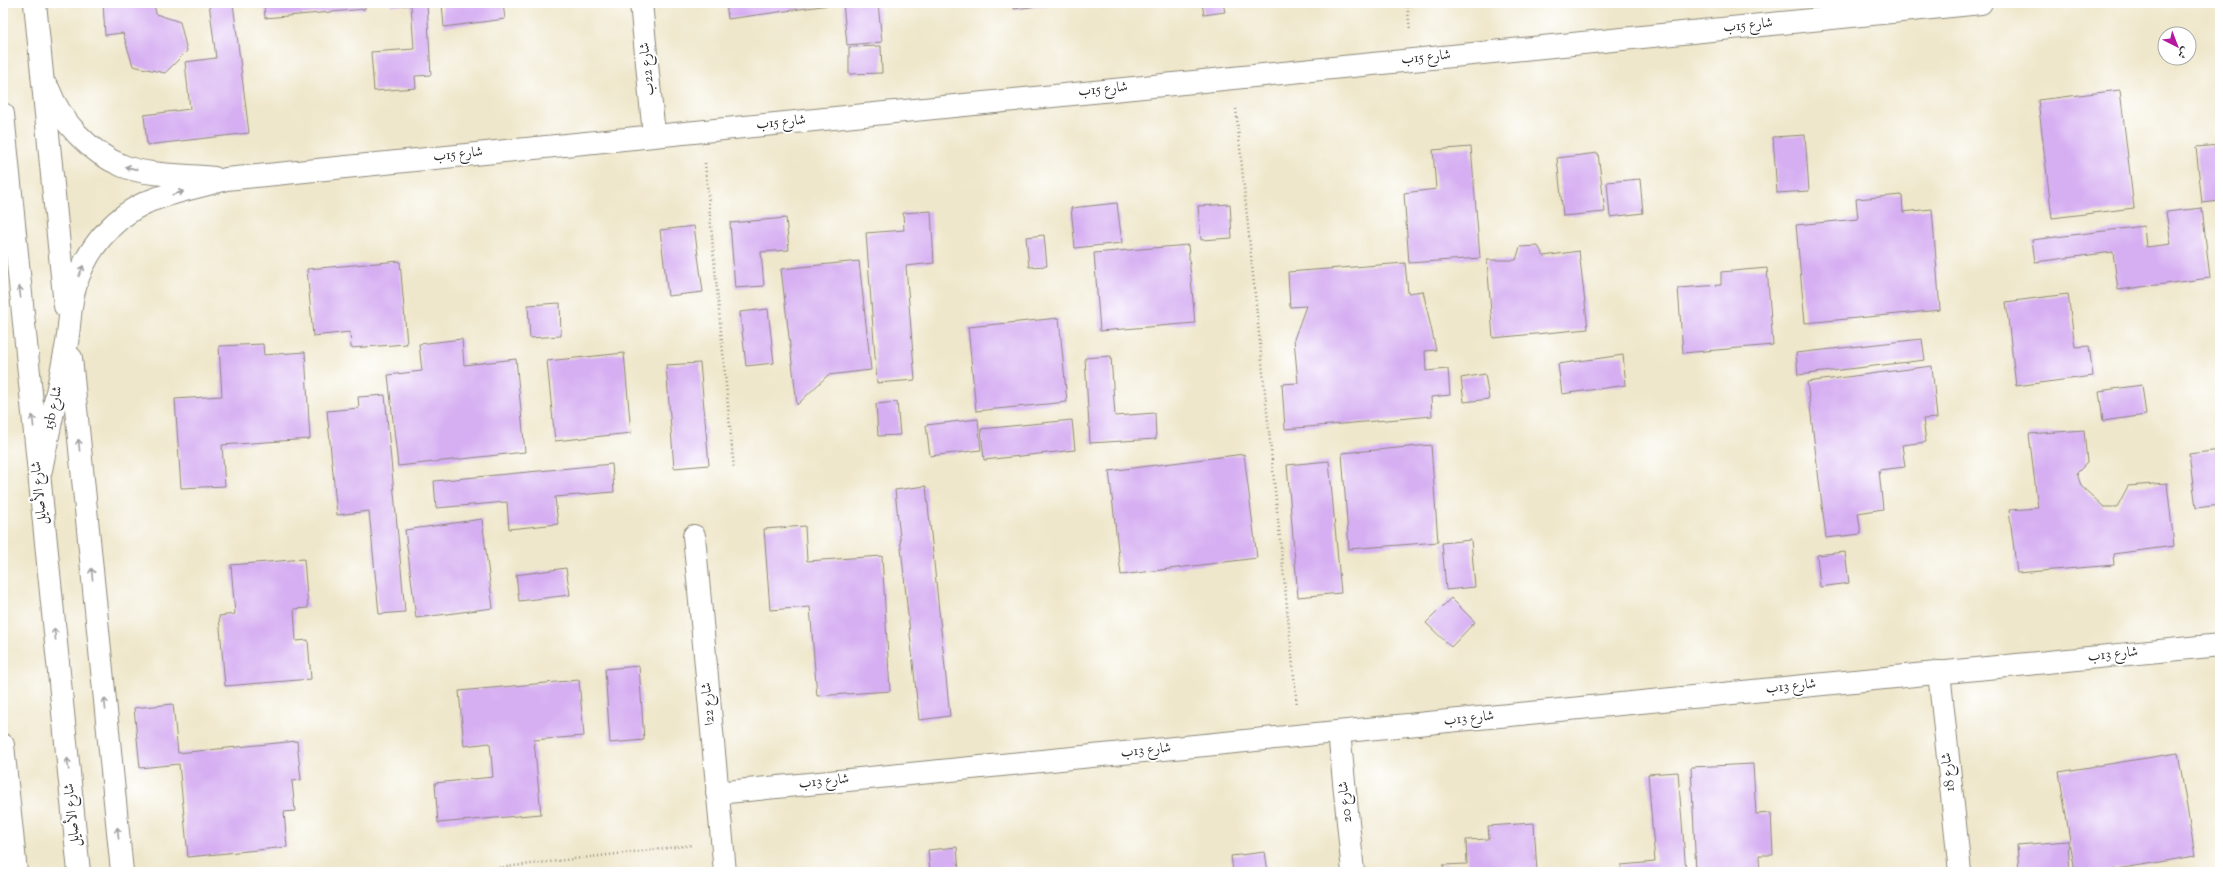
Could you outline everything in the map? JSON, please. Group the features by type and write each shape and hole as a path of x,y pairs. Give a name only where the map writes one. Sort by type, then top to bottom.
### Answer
{"street":[{"path":"35,3 122,872"},
{"name":"شارع 22ب","path":"642,3 654,135"},
{"name":"شارع 15ب","path":"69,336 72,298 81,269 93,248 108,230 125,216 147,202 226,179 1981,3"},
{"name":"شارع 15ب","path":"42,68 48,90 58,109 86,143 104,156 124,166 147,172 226,179"},
{"name":"شارع الأصايل","path":"3,114 79,872"},
{"name":"15b شارع","path":"39,480 69,336"},
{"name":"شارع 22ا","path":"694,536 725,872"},
{"name":"شارع 13ب","path":"717,793 2220,645"},
{"name":"شارع 18","path":"1939,672 1960,872"},
{"name":"شارع 20","path":"1339,732 1353,872"},
{"path":"3,745 16,872"}],"path":[{"path":"1233,77 1300,736"},
{"path":"702,131 734,469"},
{"path":"463,872 722,842"}],"building":[{"path":"103,3 154,3 156,14 180,22 187,51 165,73 133,66 123,33 105,35"},
{"path":"209,3 233,3 249,133 147,145 144,115 190,109 185,62 216,58"},
{"path":"264,3 365,3 365,9 265,18"},
{"path":"391,3 427,3 431,75 415,76 416,88 374,91 371,52 414,49 411,5 391,6"},
{"path":"442,3 503,3 505,19 444,27"},
{"path":"726,3 836,3 836,4 728,19"},
{"path":"843,3 878,3 882,42 847,45"},
{"path":"1013,3 1047,3 1047,5 1014,9"},
{"path":"1202,3 1223,3 1225,12 1204,15"},
{"path":"881,46 882,73 849,74 849,47"},
{"path":"2120,90 2134,208 2052,218 2038,100"},
{"path":"1805,135 1809,191 1777,193 1773,137"},
{"path":"2220,145 2220,201 2202,203 2196,147"},
{"path":"1471,147 1480,258 1409,263 1404,193 1436,189 1433,150"},
{"path":"1598,153 1605,212 1563,216 1557,158"},
{"path":"1640,179 1643,213 1610,217 1607,182"},
{"path":"1902,195 1903,212 1932,209 1940,310 1805,323 1796,225 1858,219 1856,199"},
{"path":"1117,203 1122,243 1075,248 1071,208"},
{"path":"1230,204 1232,238 1201,240 1198,206"},
{"path":"2202,208 2210,278 2118,290 2113,252 2035,262 2032,240 2144,226 2146,247 2171,244 2166,212"},
{"path":"931,211 934,263 906,266 915,380 877,383 866,233 904,230 903,213"},
{"path":"786,218 789,250 761,252 764,286 735,288 730,223"},
{"path":"694,226 703,292 668,296 660,230"},
{"path":"1044,235 1047,266 1029,267 1026,237"},
{"path":"1188,245 1195,323 1100,331 1094,253"},
{"path":"1538,246 1544,256 1579,251 1588,329 1493,338 1487,260 1516,260 1520,247"},
{"path":"400,261 407,344 351,348 350,332 313,336 307,269"},
{"path":"859,261 871,370 828,375 797,405 781,269"},
{"path":"1405,263 1408,293 1423,291 1436,350 1425,351 1426,371 1448,369 1450,395 1431,397 1432,416 1285,429 1282,384 1298,383 1294,339 1306,306 1290,307 1288,272"},
{"path":"1767,268 1773,345 1683,353 1678,288 1721,285 1721,272"},
{"path":"2068,294 2075,347 2089,346 2093,376 2016,386 2006,302"},
{"path":"560,303 561,336 530,338 528,305"},
{"path":"768,309 774,363 746,366 740,312"},
{"path":"1059,318 1067,402 976,411 968,327"},
{"path":"462,339 464,365 516,359 525,452 398,466 388,375 422,371 419,344"},
{"path":"1922,339 1925,360 1798,375 1796,353"},
{"path":"263,344 264,355 305,352 310,439 222,445 225,486 181,488 175,399 222,396 219,346"},
{"path":"624,353 631,433 555,441 547,361"},
{"path":"1623,355 1626,385 1562,394 1558,364"},
{"path":"1111,356 1115,416 1155,413 1156,439 1090,443 1085,358"},
{"path":"700,363 709,465 674,468 666,365"},
{"path":"1932,366 1937,418 1923,419 1926,442 1902,445 1905,467 1879,470 1883,509 1858,513 1861,534 1826,538 1807,382"},
{"path":"1485,374 1489,399 1464,402 1461,378"},
{"path":"2142,385 2146,415 2103,421 2099,391"},
{"path":"385,395 405,612 379,614 369,511 337,515 327,411 359,408 358,397"},
{"path":"897,402 900,435 878,436 876,404"},
{"path":"978,419 981,450 930,456 926,425"},
{"path":"1072,420 1075,450 984,460 981,429"},
{"path":"2084,430 2087,463 2077,473 2081,486 2104,507 2117,507 2128,486 2167,483 2174,546 2113,554 2114,565 2017,573 2009,510 2038,508 2029,434"},
{"path":"1431,445 1438,542 1349,549 1342,453"},
{"path":"2220,450 2220,505 2196,508 2189,454"},
{"path":"1244,454 1257,558 1121,575 1109,471"},
{"path":"1329,461 1341,593 1298,597 1287,465"},
{"path":"612,464 614,492 555,497 558,524 509,529 507,502 436,508 434,481"},
{"path":"926,486 950,716 919,720 895,490"},
{"path":"482,519 493,608 416,618 405,530"},
{"path":"805,526 807,561 882,556 890,691 817,696 810,607 770,610 764,529"},
{"path":"1471,540 1475,587 1446,590 1442,543"},
{"path":"1845,552 1849,583 1820,587 1817,555"},
{"path":"304,559 308,608 294,609 296,641 308,640 311,679 225,686 219,616 235,614 231,565"},
{"path":"566,568 570,595 519,601 516,575"},
{"path":"1451,598 1475,622 1451,647 1426,623"},
{"path":"639,666 644,740 610,743 605,669"},
{"path":"579,680 584,736 534,740 541,814 438,823 435,783 493,777 490,743 464,746 459,691"},
{"path":"173,704 178,753 297,741 301,780 292,781 295,811 284,812 287,847 188,857 179,764 140,768 134,708"},
{"path":"2178,753 2195,856 2100,872 2075,872 2059,772"},
{"path":"1753,764 1756,814 1771,813 1773,855 1759,855 1760,872 1696,872 1691,767"},
{"path":"1678,772 1686,872 1622,872 1621,865 1655,862 1648,774"},
{"path":"1534,823 1537,872 1444,872 1443,865 1467,864 1466,840 1489,839 1488,826"},
{"path":"2068,841 2070,872 2019,872 2017,845"},
{"path":"957,847 959,872 930,872 928,850"},
{"path":"1265,852 1268,872 1233,872 1231,856"}]}
